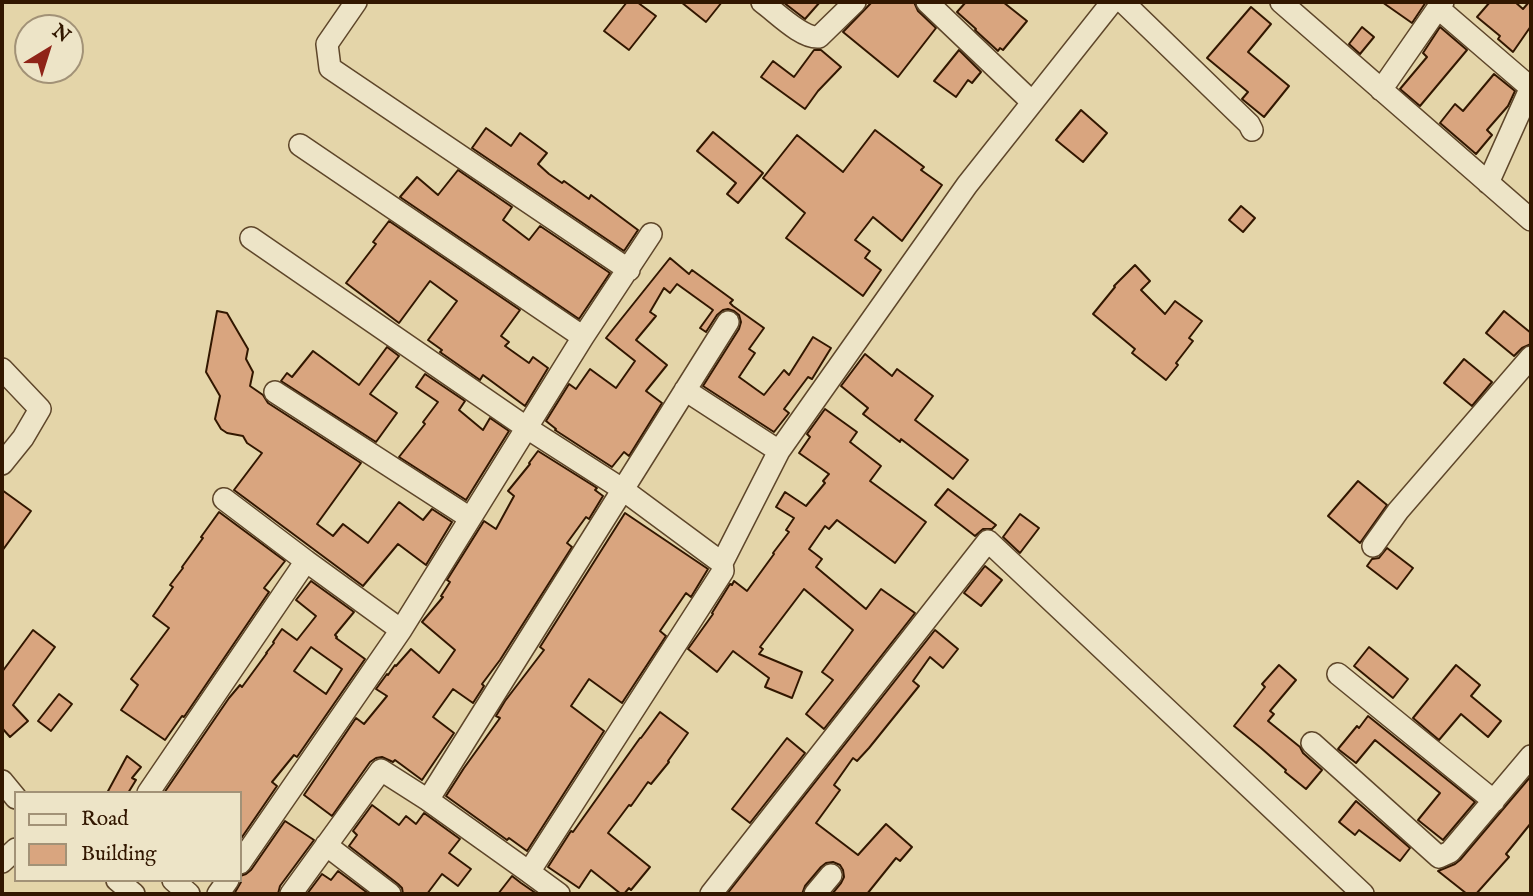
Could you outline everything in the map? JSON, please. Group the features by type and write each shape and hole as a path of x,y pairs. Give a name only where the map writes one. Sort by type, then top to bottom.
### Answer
{"street":[{"path":"356,2 327,44 330,68 629,270"},
{"path":"762,2 813,38 819,37 855,2"},
{"path":"927,2 1032,102"},
{"path":"529,872 723,571 722,563 779,451 967,185 1112,2"},
{"path":"1123,2 1249,124 1252,130"},
{"path":"1281,2 1531,220"},
{"path":"1381,90 1440,5 1531,87 1488,183"},
{"path":"300,145 583,337"},
{"path":"242,860 401,630 583,337 651,234"},
{"path":"251,238 527,428 622,489 722,563"},
{"path":"428,800 728,322"},
{"path":"1373,546 1398,511 1531,358"},
{"path":"2,369 40,409 23,438 2,464"},
{"path":"685,390 779,451"},
{"path":"275,393 470,518"},
{"path":"224,499 401,630"},
{"path":"711,894 988,541 1363,894"},
{"path":"149,791 306,561"},
{"path":"1338,674 1494,800"},
{"path":"1312,743 1439,857 1450,852 1531,756"},
{"path":"291,894 380,770 428,800 559,894"},
{"path":"2,781 14,796"},
{"path":"326,845 390,894"},
{"path":"814,894 831,875"},
{"path":"175,882 189,894"}],"building":[{"path":"627,2 637,2 656,16 629,50 604,31"},
{"path":"681,2 722,2 706,22"},
{"path":"783,2 820,2 805,19"},
{"path":"872,2 914,2 918,11 936,28 898,77 843,32"},
{"path":"966,2 1003,2 1027,21 1003,50 1000,48 998,51 957,12"},
{"path":"1382,2 1426,2 1412,23"},
{"path":"1490,2 1515,2 1523,9 1531,2 1531,26 1513,52 1498,39 1500,36 1477,17"},
{"path":"1251,7 1271,24 1248,52 1289,86 1264,117 1242,99 1248,92 1207,58"},
{"path":"1362,27 1374,37 1360,54 1349,44"},
{"path":"1440,27 1467,50 1420,106 1400,89 1427,57 1423,53"},
{"path":"814,50 821,50 841,67 805,109 761,77 773,61 794,77"},
{"path":"959,50 981,72 972,83 968,80 956,97 934,81"},
{"path":"1494,74 1515,91 1508,106 1487,130 1492,135 1476,154 1440,123 1455,104 1463,111"},
{"path":"1081,110 1107,133 1083,162 1056,140"},
{"path":"486,128 511,146 520,133 547,153 538,164 549,174 589,199 591,195 638,230 624,251 472,148"},
{"path":"875,130 924,167 921,170 942,185 902,241 873,217 855,240 870,251 865,258 881,270 863,296 786,238 805,213 763,178 797,135 843,172"},
{"path":"713,132 763,173 738,203 727,194 736,183 697,151"},
{"path":"458,170 512,207 503,220 529,240 540,226 610,273 579,319 400,197 417,177 438,195"},
{"path":"1241,206 1255,218 1243,232 1229,220"},
{"path":"389,221 520,310 501,336 509,342 505,346 529,363 533,357 548,368 525,406 483,375 480,380 440,352 442,350 428,340 457,301 430,281 399,323 346,283 376,244 373,242"},
{"path":"670,258 689,274 692,270 733,300 730,303 733,306 764,328 749,349 755,353 739,377 764,395 784,370 789,375 813,337 831,348 812,379 808,377 784,409 789,413 774,432 703,386 739,329 739,315 728,309 723,310 706,332 700,328 713,310 677,284 670,293 664,288 650,312 656,316 636,340 667,365 646,391 662,403 629,456 624,452 612,467 555,430 546,421 569,384 576,389 590,369 616,388 635,361 606,338"},
{"path":"1135,265 1150,281 1141,290 1165,314 1175,301 1202,321 1189,338 1193,341 1166,380 1132,353 1135,349 1093,314 1114,286"},
{"path":"217,311 227,313 248,349 246,359 253,372 250,386 263,395 268,403 361,463 317,524 333,536 343,524 368,543 399,502 423,520 432,509 452,522 426,565 398,544 363,586 234,490 262,453 247,443 243,436 221,429 215,419 220,396 206,372"},
{"path":"1504,311 1531,333 1531,344 1514,356 1486,333"},
{"path":"387,347 399,356 370,394 397,413 376,442 281,381 287,373 292,377 313,351 359,385"},
{"path":"865,354 892,376 897,369 933,396 915,420 968,460 953,479 863,414 868,408 841,386"},
{"path":"1464,359 1492,382 1472,406 1444,383"},
{"path":"425,374 465,401 459,410 483,430 490,418 509,431 466,500 399,457 425,424 423,422 438,402 416,387"},
{"path":"825,409 857,432 850,442 881,466 870,481 926,522 895,563 837,520 829,529 825,526 809,549 822,559 816,567 866,609 881,589 915,613 824,729 806,714 833,680 822,672 853,630 804,589 760,647 763,649 759,654 802,672 792,698 765,687 769,678 733,651 717,672 688,649 730,584 734,581 747,591 789,532 786,530 794,518 776,507 785,492 806,506 825,483 823,481 829,474 799,453 810,437 807,434"},
{"path":"538,451 597,488 595,490 603,496 589,519 586,517 567,543 572,547 482,684 484,686 473,703 453,689 433,717 454,733 422,780 395,760 393,762 382,757 376,758 370,762 332,816 304,795 356,718 364,724 387,696 376,689 411,649 439,673 455,650 422,622 443,597 441,596 450,582 447,580 484,521 496,529 514,496 508,491"},
{"path":"1358,481 1387,505 1360,543 1328,516"},
{"path":"948,489 996,525 992,529 983,529 975,536 935,505"},
{"path":"2,490 31,511 2,551"},
{"path":"219,512 285,561 264,588 269,592 184,717 182,716 165,740 121,710 138,685 131,679 169,628 153,616 173,587 170,585"},
{"path":"625,513 708,569 691,597 686,593 660,631 666,636 622,703 589,679 571,706 604,731 527,851 509,838 507,840 446,796 500,718 496,716 505,701 544,650 540,647"},
{"path":"1020,514 1039,528 1020,553 1003,537"},
{"path":"1387,548 1413,568 1397,589 1367,566"},
{"path":"985,566 1002,580 981,606 964,593"},
{"path":"311,581 354,612 335,635 365,659 297,757 294,755 272,782 277,786 242,837 242,791 165,791 229,698 240,685 242,687 282,629 297,640 316,616 296,600","holes":["311,647 342,669 326,694 294,671"]},
{"path":"33,630 55,647 13,705 28,721 10,737 2,728 2,672"},
{"path":"935,630 958,649 943,668 930,657 913,681 919,686 869,748 857,761 853,758 834,785 840,790 816,823 858,855 886,824 912,847 900,861 896,858 867,894 832,894 844,877 840,865 833,862 821,867 805,886 802,894 727,894"},
{"path":"1369,647 1408,679 1393,698 1354,666"},
{"path":"1279,665 1296,680 1270,711 1274,714 1268,721 1300,747 1322,770 1306,789 1234,726 1265,687 1262,684"},
{"path":"1456,665 1480,685 1471,696 1501,721 1488,737 1461,714 1439,740 1413,718"},
{"path":"59,694 72,704 51,731 38,721"},
{"path":"660,712 688,733 669,762 651,784 648,782 608,833 650,867 631,890 629,888 624,894 591,870 579,888 548,867 571,831 573,832"},
{"path":"1368,716 1475,802 1443,840 1418,820 1440,793 1375,740 1356,763 1338,749"},
{"path":"787,738 805,753 750,823 732,809"},
{"path":"127,756 141,767 132,778 136,780 129,791 108,791"},
{"path":"1531,776 1531,823 1506,854 1509,857 1476,894 1467,894 1438,871 1460,860"},
{"path":"1356,801 1410,848 1400,861 1359,830 1355,835 1339,822"},
{"path":"372,805 399,825 406,816 416,824 424,813 460,839 449,853 471,869 458,886 442,874 427,894 403,894 398,884 349,846 357,835 353,831"},
{"path":"285,821 314,840 280,886 278,894 234,894 242,882 242,875 251,870"},
{"path":"338,871 369,894 307,894 322,874 331,880"},
{"path":"512,876 521,883 537,894 498,894"}]}
